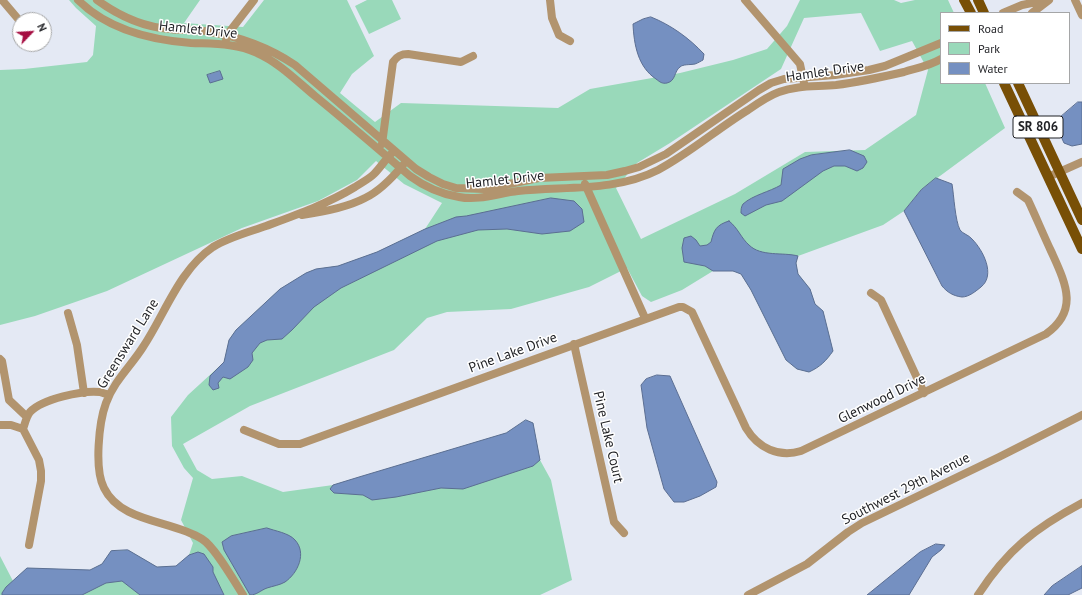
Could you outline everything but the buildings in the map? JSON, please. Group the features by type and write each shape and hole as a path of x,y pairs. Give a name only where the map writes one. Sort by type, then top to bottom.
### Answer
{"main road":[{"path":"964,0 970,12"},
{"path":"978,0 984,12"},
{"name":"SR 806","path":"1004,84 1082,249"},
{"name":"SR 806","path":"1018,84 1082,220"}],"street":[{"path":"2,0 12,12"},
{"name":"Hamlet Drive","path":"78,0 103,20 126,31 150,38 225,44 258,53 294,78 400,168 423,185 439,193 460,198 485,197 506,192 541,188 586,187 627,181 656,171 686,153 726,124 777,92 789,88 837,85 881,78 931,65 940,60"},
{"name":"Hamlet Drive","path":"97,0 109,9 129,20 150,27 171,30 208,31 227,35 244,39 278,54 295,65 406,161 429,177 443,184 456,188 484,189 540,178 607,175 639,167 666,154 758,90 771,83 784,79 835,75 869,70 885,66 940,43"},
{"path":"225,44 227,35 254,0"},
{"path":"550,0 552,18 559,34 570,41"},
{"path":"745,0 800,64 805,87"},
{"path":"1005,12 1022,5 1046,0"},
{"path":"1033,12 1050,0"},
{"path":"1075,0 1082,15"},
{"path":"380,150 393,62 404,54 461,62 473,56"},
{"name":"Greensward Lane","path":"243,595 214,550 206,542 188,532 122,509 108,496 100,480 99,449 102,417 109,395 120,377 143,348 190,268 198,260 215,246 225,241 326,203 352,189 373,175 394,151"},
{"name":"Greensward Lane","path":"291,216 328,211 366,198 378,190 406,161"},
{"path":"1048,177 1082,162"},
{"path":"583,177 586,187 645,318"},
{"name":"Glenwood Drive","path":"645,318 679,307 684,307 692,312 749,432 759,444 777,453 787,454 806,450 1046,334 1054,328 1063,315 1067,300 1067,290 1064,280 1028,200 1016,192"},
{"path":"871,293 881,300 924,393"},
{"path":"68,313 77,345 84,393"},
{"name":"Pine Lake Drive","path":"244,430 279,444 300,444 645,318"},
{"name":"Pine Lake Court","path":"574,344 614,522 624,534"},
{"path":"0,359 2,361 9,400 27,417"},
{"path":"0,392 8,395"},
{"path":"23,429 27,417 34,409 51,400 84,393 100,392 109,395"},
{"name":"Southwest 29th Avenue","path":"748,595 807,564 862,523 1082,415"},
{"path":"0,425 11,425 23,429 39,460 41,481 29,545"},
{"path":"978,595 997,567 1018,545 1043,525 1082,503"}],"green space":[{"path":"69,0 200,0 184,23 243,27 264,0 347,0 374,56 352,74 340,93 375,122 401,103 558,108 590,89 680,73 733,60 767,49 787,26 800,0 894,0 901,3 915,0 948,0 954,12 940,12 940,84 985,84 1005,128 921,190 904,211 883,225 798,256 796,263 798,274 810,289 815,304 823,311 833,351 828,358 809,372 797,369 786,360 751,290 741,274 733,271 713,271 682,290 651,302 642,296 627,268 589,287 511,309 447,312 427,318 394,350 250,406 183,444 197,470 212,479 242,476 283,492 333,485 506,433 526,420 533,423 540,460 551,480 572,580 540,595 0,595 0,556 13,581 27,568 90,570 102,564 111,551 128,550 157,567 176,566 189,555 193,543 181,520 193,478 184,468 172,446 171,417 188,395 224,362 229,340 236,330 280,289 306,273 316,269 338,266 377,252 425,229 442,203 404,184 376,161 357,180 318,201 242,228 107,291 35,316 0,325 0,70 24,69 87,62 93,55 96,26","holes":["861,13 880,51 912,41 928,70 916,115 865,150 805,152 735,194 641,239 616,188 637,163 670,143 781,69 804,18"]},
{"path":"367,0 392,0 401,19 369,34 355,6"}],"water":[{"path":"651,17 679,32 704,54 703,60 695,64 681,66 672,80 667,83 661,82 650,74 645,68 638,55 634,40 633,24"},
{"path":"220,71 223,79 210,83 207,75"},
{"path":"1078,102 1082,102 1082,144 1072,146 1064,143 1059,132 1057,120"},
{"path":"850,150 864,156 867,162 863,168 857,171 845,166 834,166 823,171 782,201 766,205 745,216 741,213 742,205 747,201 781,185 783,169 800,159 811,155"},
{"path":"936,178 952,184 958,226 960,230 971,238 980,249 988,269 985,282 981,287 965,297 953,295 942,286 904,211 921,190"},
{"path":"551,198 574,201 582,209 584,222 570,231 542,234 507,229 478,230 437,241 341,288 314,307 282,339 267,340 260,343 252,353 253,360 248,367 230,379 223,377 218,383 219,388 213,390 209,385 210,376 224,362 229,340 236,330 280,289 306,273 316,269 338,266 377,252 425,229 456,217"},
{"path":"729,221 746,242 754,249 766,253 798,256 796,263 798,274 810,289 815,304 823,311 833,351 828,358 813,370 809,372 797,369 786,360 751,290 741,274 733,271 713,271 705,266 684,262 682,248 684,238 691,236 700,246 707,245 711,242 716,228"},
{"path":"657,375 670,376 717,482 716,487 700,496 684,502 674,502 664,489 647,428 641,385 646,379"},
{"path":"526,420 533,423 540,460 533,466 463,489 441,488 372,500 363,495 334,493 330,489 333,485 506,433"},
{"path":"267,528 286,534 295,540 299,545 301,557 294,573 285,582 250,595 224,550 222,542 231,536"},
{"path":"936,544 945,545 932,557 909,595 867,595 920,552"},
{"path":"128,550 157,567 176,566 189,555 198,552 204,554 213,567 213,572 224,595 140,595 122,581 106,583 82,595 2,595 6,587 27,568 90,570 102,564 111,551"},
{"path":"1082,566 1082,588 1068,595 1044,595 1052,586"}]}
